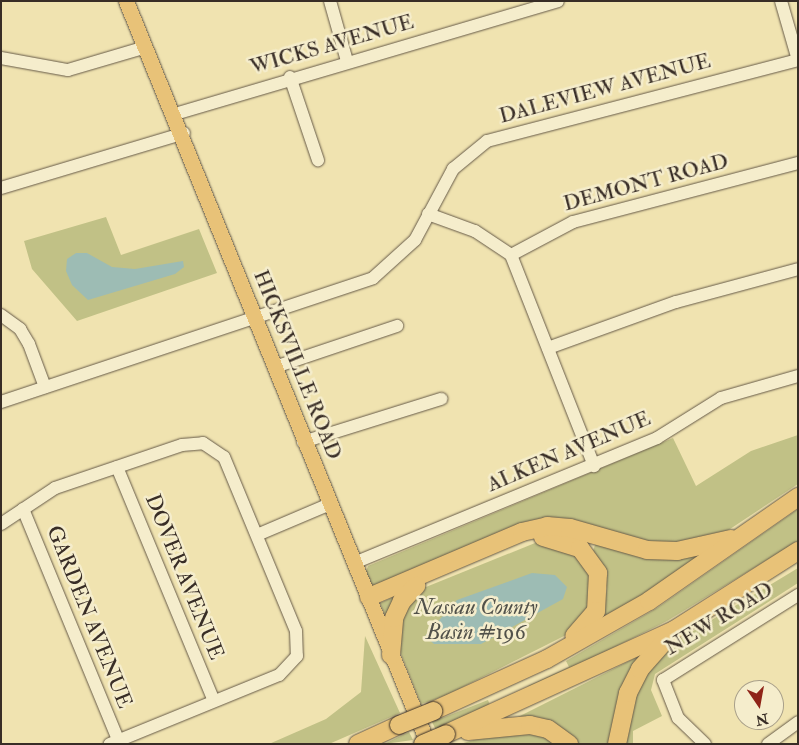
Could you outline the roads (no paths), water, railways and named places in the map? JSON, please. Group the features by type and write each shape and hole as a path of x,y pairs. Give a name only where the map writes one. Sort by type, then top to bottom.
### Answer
{"highway":[{"path":"358,744 547,660 649,601 798,497"},
{"path":"370,600 522,532 547,526 570,528 647,550 677,550 739,537"},
{"path":"370,600 416,586 534,536 555,537 580,548 598,574 600,598 590,624 547,660"},
{"path":"423,744 674,630 798,551"},
{"path":"391,655 394,618 402,600 416,586"},
{"path":"617,744 628,693 640,669 674,630"},
{"path":"446,734 530,725 548,729 569,744"}],"main road":[{"name":"HICKSVILLE ROAD","path":"126,1 184,133 303,442 428,744"}],"street":[{"path":"330,1 347,61"},
{"name":"WICKS AVENUE","path":"175,114 290,77 558,1"},
{"path":"781,1 798,60"},
{"path":"1,58 68,70 146,47"},
{"name":"DALEVIEW AVENUE","path":"1,402 254,314 373,278 407,251 453,169 499,136 798,60"},
{"path":"290,77 318,160"},
{"path":"1,188 184,133"},
{"name":"DEMONT ROAD","path":"511,256 574,222 798,163"},
{"path":"428,214 462,226 511,256 594,466"},
{"path":"548,348 676,302 798,269"},
{"path":"1,315 29,344 45,387"},
{"path":"274,367 398,326"},
{"name":"ALKEN AVENUE","path":"354,563 594,466 657,438 721,398 798,376"},
{"path":"303,442 441,400"},
{"path":"1,524 55,488 155,454 195,442 215,448 224,457 296,631 299,643 292,663 279,675 114,742"},
{"name":"DOVER AVENUE","path":"117,467 214,701"},
{"path":"257,535 330,504"},
{"name":"GARDEN AVENUE","path":"22,509 114,742"},
{"name":"NEW ROAD","path":"705,744 678,718 663,680 798,594"},
{"path":"768,744 798,722"}],"water":[{"path":"76,253 87,253 112,267 135,269 183,261 184,267 175,274 88,300 72,285 66,271 67,259"},
{"name":"Nassau County Basin #196","path":"532,573 555,575 567,587 563,599 481,644 434,644 425,636 457,600"}]}
